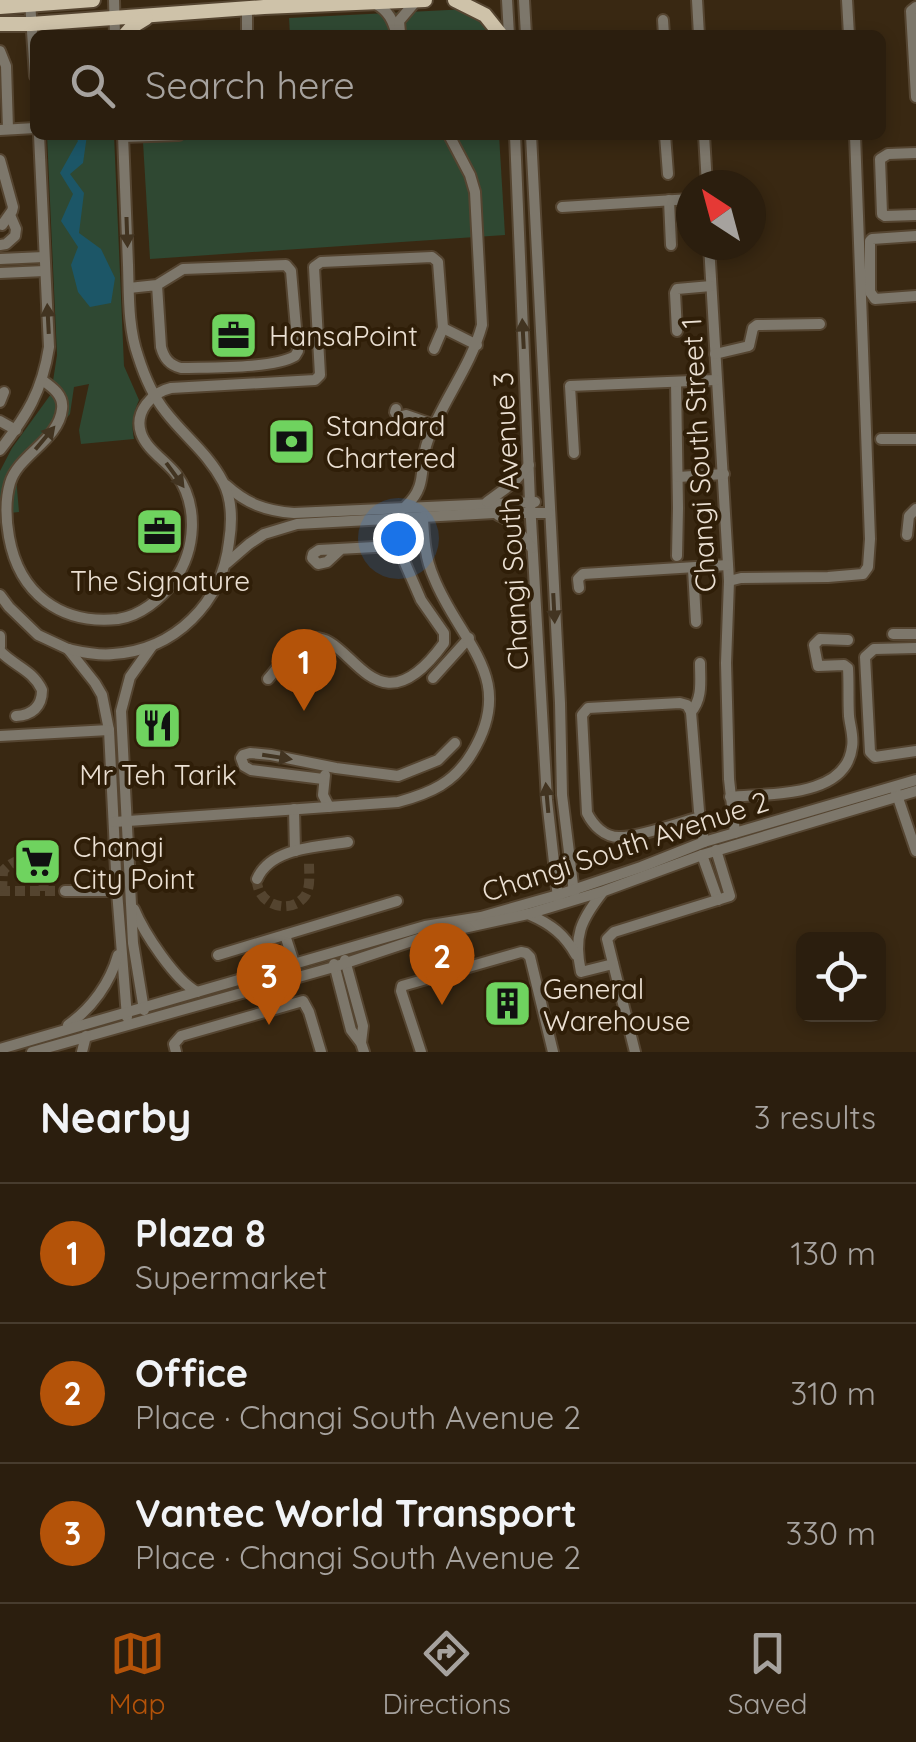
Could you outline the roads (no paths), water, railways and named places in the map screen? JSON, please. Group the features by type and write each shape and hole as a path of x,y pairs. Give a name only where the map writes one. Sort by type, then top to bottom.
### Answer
{"main road":[{"path":"0,7 93,0"},
{"path":"0,24 425,0"},
{"path":"455,0 485,15 497,30"},
{"path":"129,30 152,16"}],"street":[{"path":"114,0 115,30"},
{"path":"507,0 510,30"},
{"path":"524,0 526,30"},
{"path":"697,0 698,30"},
{"path":"847,0 848,30"},
{"path":"398,30 399,21 416,1"},
{"path":"374,2 384,8 396,30"},
{"path":"30,3 32,30"},
{"path":"916,7 911,10 916,96"},
{"path":"247,9 247,30"},
{"path":"664,20 664,30"},
{"path":"0,51 6,66 4,129 30,128"},
{"path":"0,450 30,410 49,348 39,140"},
{"path":"123,140 129,288 138,358 164,410 194,440 225,484 246,502 274,512 486,503 530,508"},
{"path":"406,506 419,492 426,443 477,345 482,325 476,192 452,140"},
{"name":"Changi South Avenue 3","path":"515,140 546,800 559,899"},
{"name":"Changi South Avenue 3","path":"530,140 562,795 574,894"},
{"path":"665,140 668,174"},
{"path":"704,140 705,170"},
{"path":"729,581 863,574 868,567 856,140"},
{"path":"916,152 888,154 880,159 880,208 886,216 916,214"},
{"path":"0,160 12,202 6,220 16,229 15,236 0,245"},
{"path":"670,200 671,245"},
{"path":"562,207 676,200"},
{"path":"916,236 872,239 870,292 876,298 916,296"},
{"path":"42,380 60,395 62,413 56,426 10,482 7,516 12,552 20,573 40,598 57,609 89,619 123,618 140,612 170,586 192,542 185,488 141,433 140,416 155,395 172,388 318,378 314,267 321,262 432,257 438,262 443,328 434,349"},
{"path":"0,259 44,258"},
{"name":"Changi South Street 1","path":"710,260 729,581 726,663 734,833"},
{"path":"129,288 157,285 183,269 286,265 290,271 298,351 286,361 174,366 161,346 157,285"},
{"path":"0,273 44,271"},
{"path":"677,331 677,289 711,286"},
{"path":"715,354 749,346 756,325 820,324"},
{"path":"443,328 477,345"},
{"path":"574,453 570,386 716,380"},
{"path":"676,382 676,556"},
{"path":"406,415 435,425"},
{"path":"0,421 16,430"},
{"path":"881,440 916,439"},
{"path":"486,503 513,484 529,465"},
{"path":"678,477 724,474"},
{"path":"422,482 446,504"},
{"path":"0,595 4,610 38,635 68,650 109,655 153,646 174,633 212,598 226,564 232,523 225,484"},
{"path":"226,564 264,534 296,524 548,507"},
{"path":"907,534 909,516 916,509"},
{"path":"494,513 510,521 533,548"},
{"path":"114,822 398,802 428,794 450,780 480,740 488,721 490,699 487,678 469,638 434,581 426,557 424,518"},
{"path":"268,679 310,638 322,639 379,682 399,682 417,674 444,643 444,633 421,600 398,547 341,549"},
{"path":"580,588 578,579 583,574 728,565"},
{"path":"693,568 696,622"},
{"path":"417,590 434,581"},
{"path":"894,634 916,634"},
{"path":"0,636 0,649 6,657 32,673 42,690 32,712 16,716"},
{"path":"433,678 469,638"},
{"path":"730,797 812,788 836,778 845,769 853,744 848,668 818,666 814,645 820,640 848,640"},
{"path":"144,1013 133,943 121,711 130,677 153,646"},
{"path":"916,648 874,649 865,657 870,752 875,756 916,751"},
{"path":"68,650 102,695 109,730 120,947 128,1024"},
{"path":"691,712 699,703 700,663"},
{"path":"700,817 620,838 593,824 587,813 584,710 687,704 691,712 703,848 718,900"},
{"path":"0,736 109,730"},
{"path":"323,779 251,770 241,758 250,753 271,755 398,776 438,760 455,743"},
{"path":"329,806 323,795 323,779 336,768"},
{"name":"Changi South Avenue 2","path":"41,1051 128,1024 144,1013 198,992 425,926 559,899 703,848 716,850 896,791 916,780"},
{"path":"896,791 916,852"},
{"name":"Changi South Avenue 2","path":"574,894 604,891 734,833 896,791 916,791"},
{"path":"294,808 302,850 309,863"},
{"path":"257,879 268,862 302,850 348,842"},
{"path":"635,1052 608,939 614,932 730,896 716,850"},
{"path":"65,891 117,891"},
{"path":"604,891 582,922 578,960 581,972 613,964"},
{"name":"Changi South Avenue 2","path":"0,1050 125,1011 144,1013 340,965 428,936 528,914 559,899"},
{"path":"218,955 397,901"},
{"path":"132,904 138,920 173,970 186,986 198,992"},
{"path":"528,914 562,934 578,960"},
{"path":"285,934 294,964"},
{"path":"54,1033 85,1012 96,999 114,968 120,947"},
{"path":"337,952 351,1030 362,1048"},
{"path":"417,1051 402,986 526,952 553,1052"},
{"path":"176,1052 174,1044 181,1036 303,1001 322,1052"},
{"path":"82,1052 86,1036"}],"water":[{"path":"86,140 83,163 70,174 84,193 79,233 101,249 115,278 111,303 90,307 78,292 71,265 78,247 61,221 73,194 60,173 78,141"}],"tunnel":[{"path":"2,891 3,871 25,860 36,867 44,891"},
{"path":"257,879 258,888 268,901 291,905 307,892 309,863"},
{"path":"0,891 65,891"}],"place":[{"name":"HansaPoint","path":"234,335"},
{"name":"Standard Chartered","path":"291,441"},
{"name":"The Signature","path":"160,532"},
{"name":"Plaza 8","path":"304,711"},
{"name":"Mr Teh Tarik","path":"158,726"},
{"name":"Changi City Point","path":"38,862"},
{"name":"General Warehouse","path":"508,1004"},
{"name":"Office","path":"442,1005"},
{"name":"Vantec World Transport","path":"269,1025"}]}
